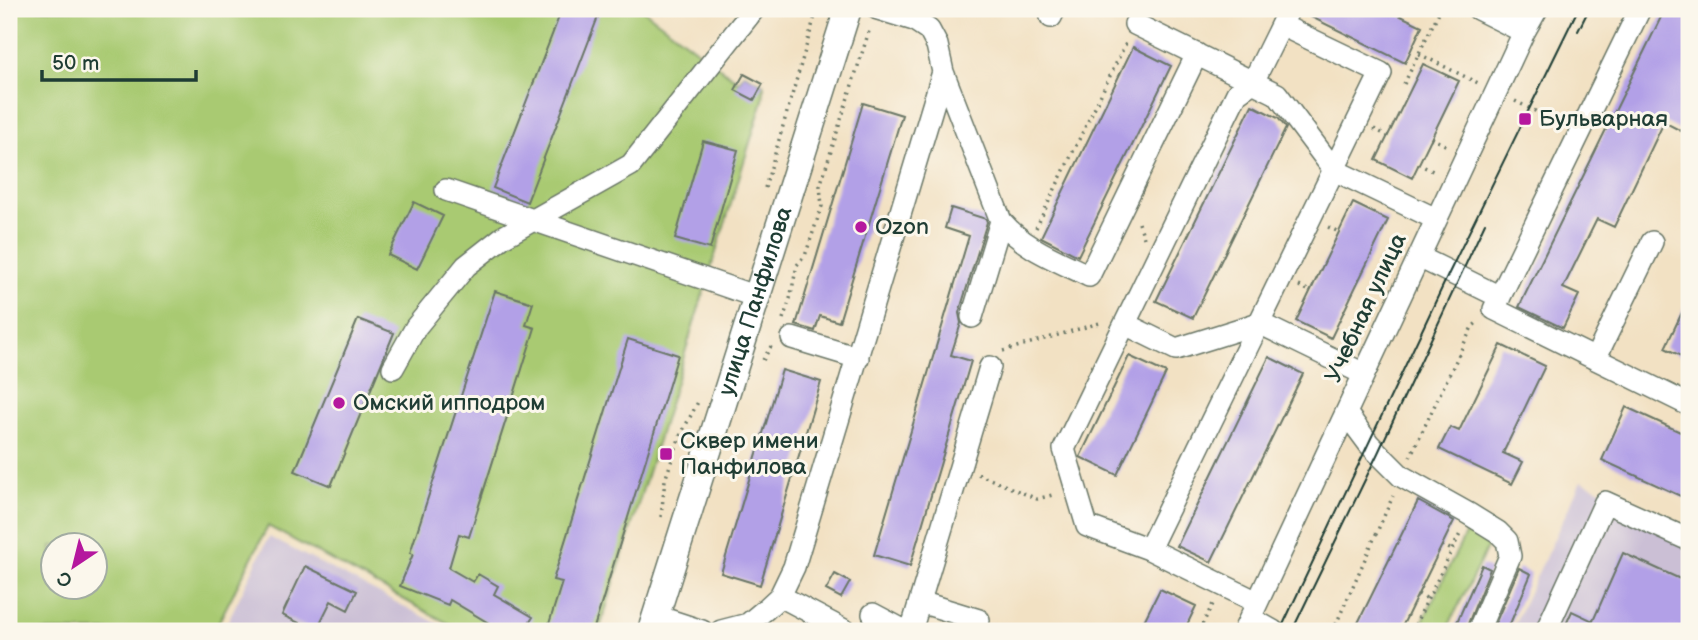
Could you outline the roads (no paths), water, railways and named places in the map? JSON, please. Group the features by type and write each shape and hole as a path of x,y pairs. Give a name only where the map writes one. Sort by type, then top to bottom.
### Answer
{"main road":[{"name":"улица Панфилова","path":"654,624 848,9"}],"street":[{"path":"393,368 416,327 466,266 503,237 631,165 754,9"},
{"path":"1478,9 1524,32"},
{"name":"Учебная улица","path":"1250,617 1537,9"},
{"path":"1497,303 1640,9"},
{"path":"875,15 914,20 929,30 1001,221 1027,246 1089,276 1198,54"},
{"path":"1149,549 1381,74 1285,17 1253,82 1237,93 1063,449 1087,526 1149,549 1222,584 1250,617 1273,631"},
{"path":"1135,24 1278,94 1334,170 1436,219"},
{"path":"721,631 748,624 780,596 794,567 943,72"},
{"path":"446,190 757,297"},
{"path":"972,317 1001,221"},
{"path":"1595,359 1652,242"},
{"path":"1419,257 1595,359 1689,405"},
{"path":"1125,324 1176,349 1259,323 1364,374"},
{"path":"787,330 858,358"},
{"path":"873,614 908,631 920,602 990,367"},
{"path":"1346,412 1369,444 1401,476 1469,514 1507,541 1510,556 1478,631"},
{"path":"1546,631 1605,502 1689,540"},
{"path":"780,596 846,631"},
{"path":"920,602 979,620"},
{"path":"654,624 702,631"}],"tram line":[{"path":"1280,631 1449,273 1578,9"},
{"path":"1578,31 1589,9"},
{"path":"1292,631 1485,223"}],"place":[{"name":"Бульварная","path":"1525,119"},
{"name":"Ozon","path":"861,227"},
{"name":"Омский ипподром","path":"339,403"},
{"name":"Сквер имени Панфилова","path":"666,454"}]}
